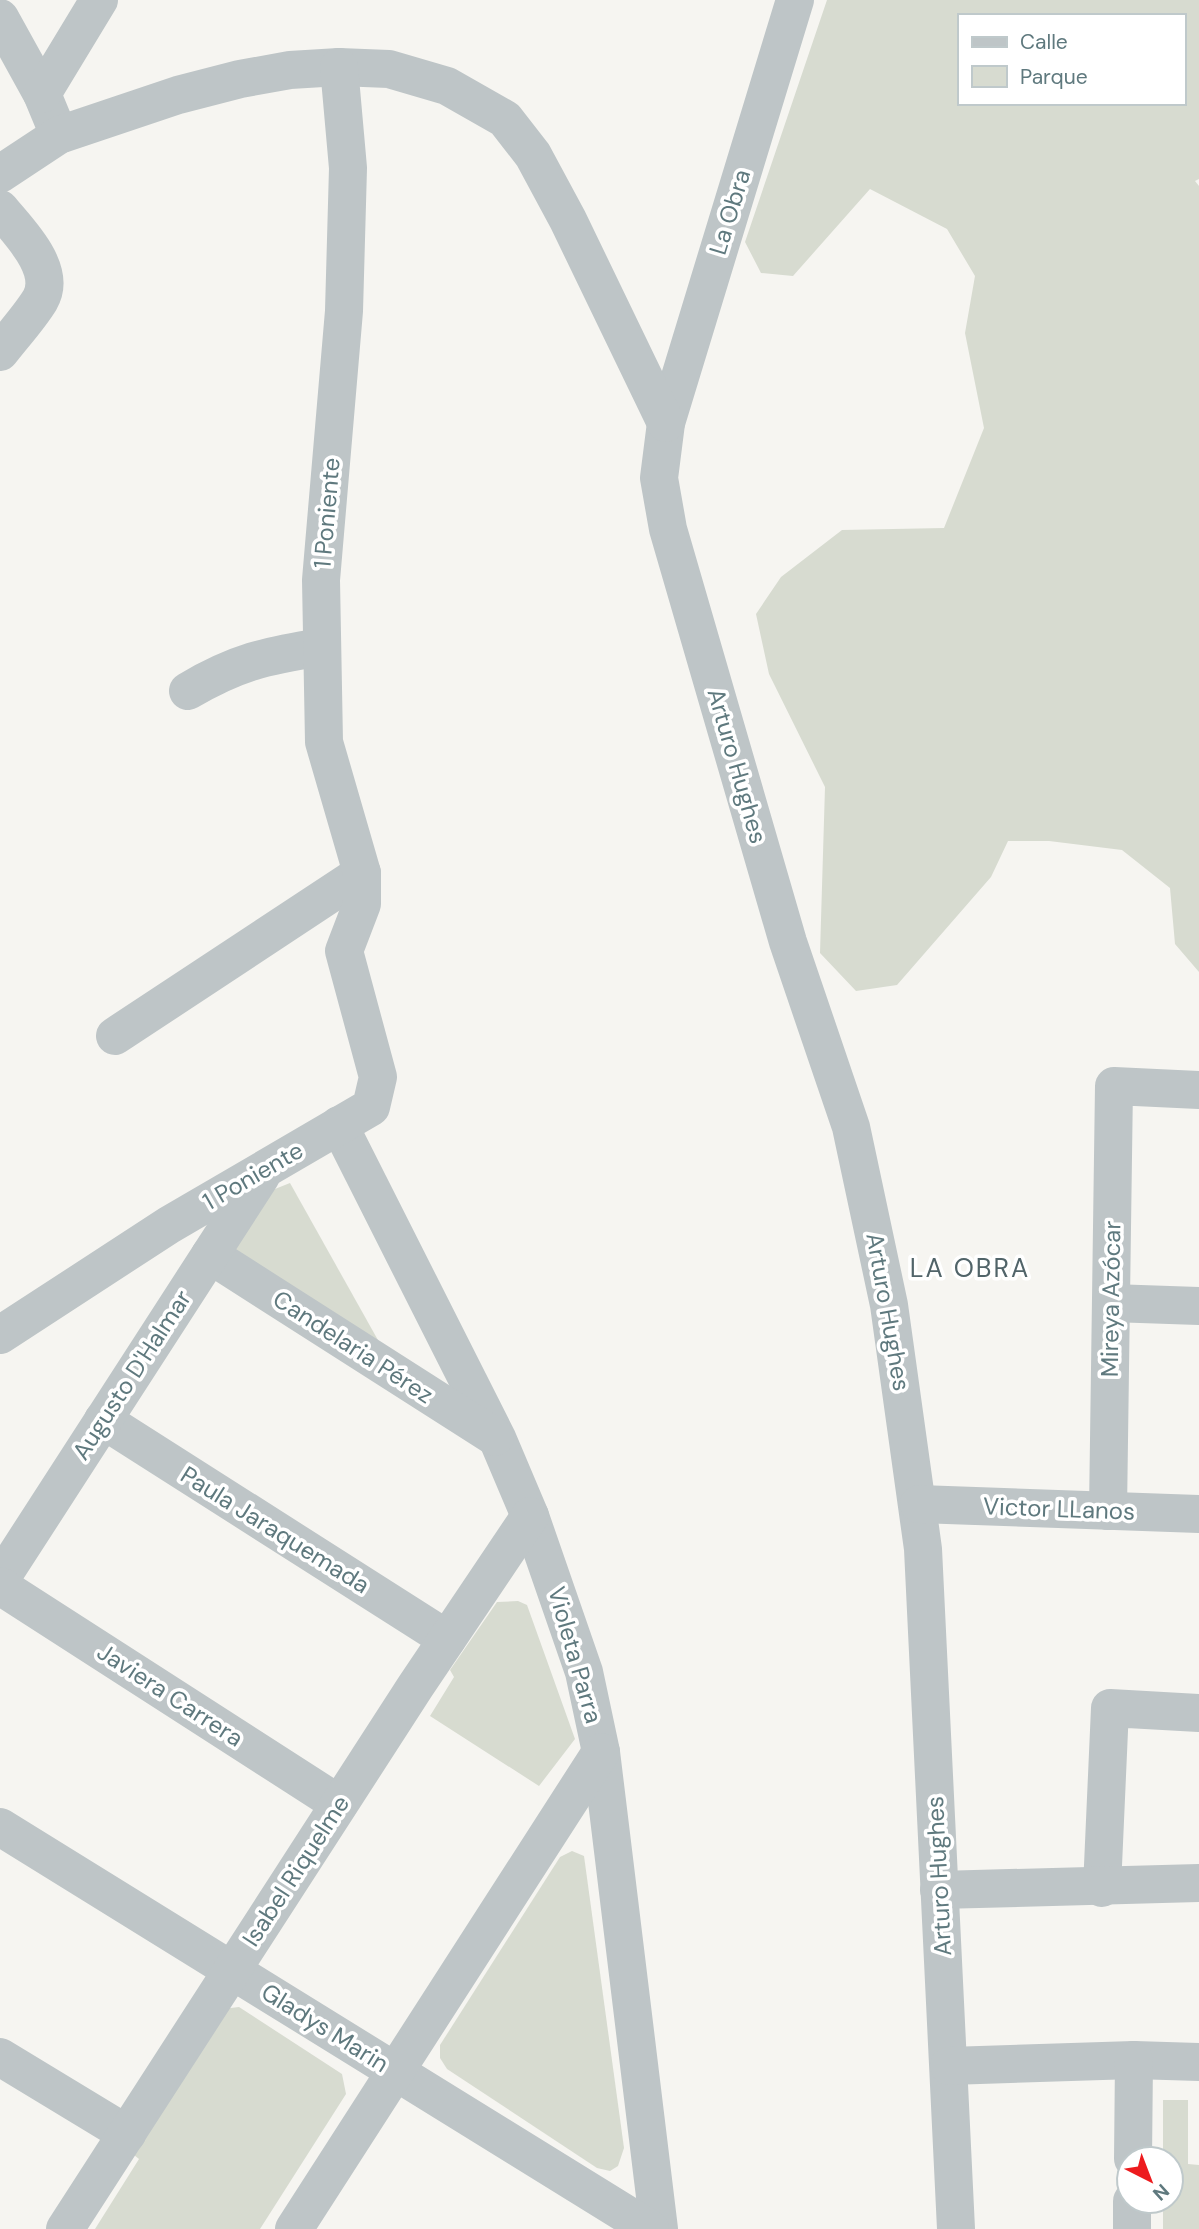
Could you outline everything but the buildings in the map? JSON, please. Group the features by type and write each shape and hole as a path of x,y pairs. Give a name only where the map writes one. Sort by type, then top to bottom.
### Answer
{"street":[{"path":"41,94 99,0"},
{"name":"La Obra","path":"666,424 795,0"},
{"path":"0,18 41,94 59,135"},
{"path":"0,174 59,135 178,95 240,79 290,70 339,67 389,69 447,86 505,119 533,155 568,220 666,424"},
{"name":"1 Poniente","path":"339,67 348,168 344,311 321,580 321,647 324,742 362,873 362,904 344,951"},
{"path":"0,209 30,246 43,275 42,297 0,352"},
{"name":"Arturo Hughes","path":"666,424 659,478 668,529 785,930 851,1127 889,1305 919,1504 956,2229"},
{"path":"188,691 228,668 271,655 321,647"},
{"path":"116,1036 309,905 362,873"},
{"name":"1 Poniente","path":"0,1335 169,1225 371,1107 378,1077 344,951 309,905"},
{"name":"Mireya Azócar","path":"1108,1511 1114,1086 1199,1090"},
{"name":"Violeta Parra","path":"339,1125 497,1438 530,1516 584,1672 601,1752 659,2229"},
{"name":"Augusto D'Halmar","path":"0,1580 265,1170"},
{"name":"Candelaria Pérez","path":"210,1255 497,1438"},
{"path":"1111,1303 1199,1306"},
{"name":"Paula Jaraquemada","path":"103,1420 447,1639"},
{"name":"Victor LLanos","path":"919,1504 1199,1514"},
{"name":"Isabel Riquelme","path":"65,2229 339,1804 530,1516"},
{"name":"Javiera Carrera","path":"0,1586 339,1804"},
{"path":"1102,1888 1110,1709 1199,1713"},
{"path":"294,2229 601,1752"},
{"name":"Gladys Marin","path":"0,1827 650,2229"},
{"path":"939,1889 1102,1888 1199,1883"},
{"path":"0,2057 127,2134"},
{"path":"1133,2145 1134,2060"},
{"path":"949,2066 1134,2060 1199,2062"}],"green space":[{"path":"827,0 1199,0 1199,179 1195,181 1199,186 1199,972 1175,944 1170,888 1122,850 1049,841 1008,841 991,877 897,985 856,991 820,953 825,787 769,674 756,614 781,577 842,530 944,528 984,428 965,333 975,276 947,229 870,189 793,276 761,273 745,242"},
{"path":"290,1183 388,1358 226,1247 270,1191"},
{"path":"518,1601 527,1605 575,1739 539,1786 430,1716 454,1677 450,1670 497,1602"},
{"path":"572,1851 584,1856 624,2148 618,2166 610,2171 597,2168 447,2069 440,2058 440,2045 560,1857"},
{"path":"239,2007 342,2074 346,2094 260,2229 95,2229 139,2159 129,2151 214,2010"},
{"path":"1163,2100 1188,2100 1188,2164 1199,2165 1199,2229 1163,2229 1163,2215 1185,2215 1185,2145 1163,2145"}],"district":[{"name":"LA OBRA","path":"970,1268"}]}
